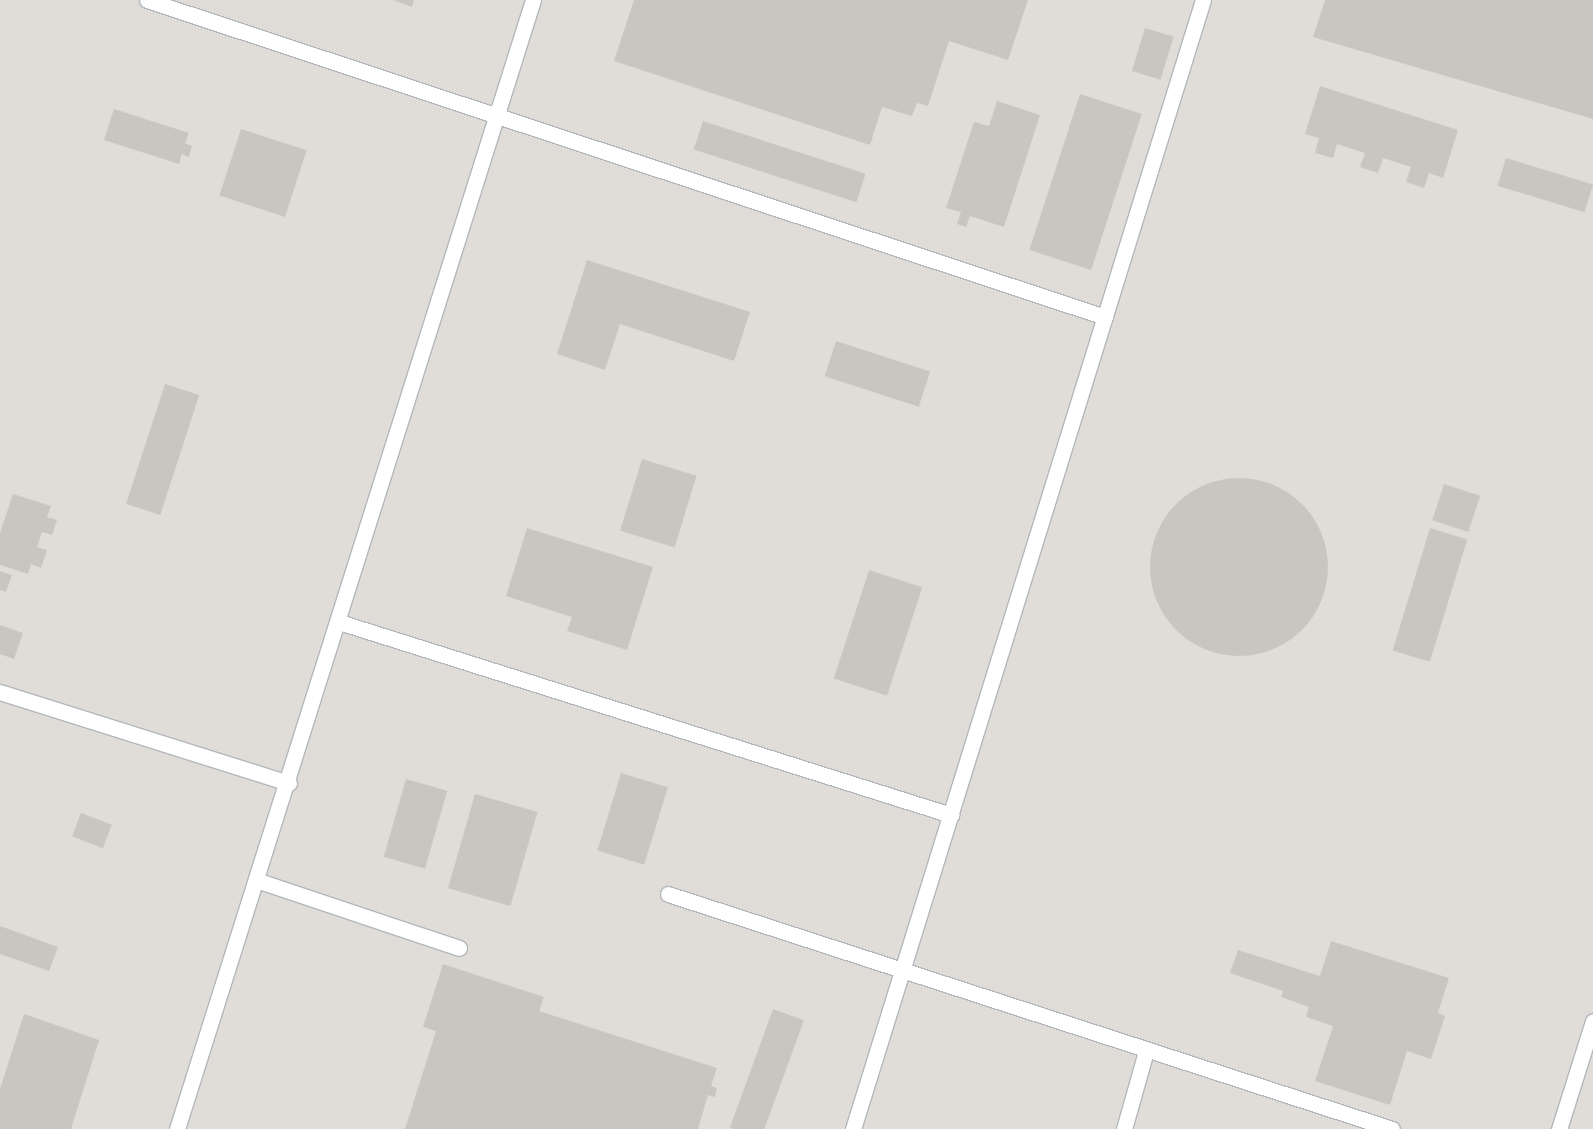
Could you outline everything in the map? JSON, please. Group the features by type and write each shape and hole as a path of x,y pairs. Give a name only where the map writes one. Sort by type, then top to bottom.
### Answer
{"lane":[{"path":"147,0 498,113 1105,317"},
{"path":"177,1129 339,622 533,0"},
{"path":"853,1129 1202,0"},
{"path":"339,622 950,815"},
{"path":"0,692 288,783"},
{"path":"256,880 459,948"},
{"path":"668,894 1146,1052 1392,1129"},
{"path":"1559,1129 1593,1021"},
{"path":"1124,1129 1146,1052"}],"shaded area":[{"path":"0,0 1593,0 1593,1129 0,1129"}],"building":[{"path":"393,0 414,0 412,7"},
{"path":"634,0 1028,0 1008,60 949,41 928,106 917,103 912,116 882,107 870,145 614,61"},
{"path":"1325,0 1593,0 1593,119 1313,37"},
{"path":"1145,28 1174,37 1161,80 1132,71"},
{"path":"1320,86 1458,130 1443,178 1429,173 1424,188 1406,182 1411,167 1383,158 1378,173 1360,167 1365,153 1337,144 1333,158 1315,153 1319,138 1305,134"},
{"path":"1080,94 1142,114 1091,270 1029,250"},
{"path":"997,101 1040,115 1004,227 970,216 966,227 957,224 961,212 946,208 974,122 989,126"},
{"path":"114,109 189,133 185,143 192,146 189,157 182,154 179,164 104,140"},
{"path":"703,121 866,174 856,202 694,150"},
{"path":"241,129 307,150 285,217 219,196"},
{"path":"1506,158 1593,185 1585,212 1498,186"},
{"path":"587,260 750,312 734,361 620,324 605,370 557,354"},
{"path":"836,341 930,372 919,407 825,376"},
{"path":"165,384 199,395 160,515 126,504"},
{"path":"642,459 697,476 675,547 620,531"},
{"path":"1248,478 1281,488 1296,498 1308,510 1318,525 1324,541 1327,550 1327,584 1318,609 1308,624 1296,636 1281,646 1256,655 1230,656 1197,646 1182,636 1170,624 1160,609 1151,584 1150,558 1160,525 1170,510 1182,498 1197,488 1222,479"},
{"path":"1444,484 1480,496 1468,532 1432,520"},
{"path":"13,494 51,506 47,517 57,520 52,535 42,532 37,547 47,550 41,568 31,564 28,574 0,565 0,533"},
{"path":"527,528 653,567 627,650 567,631 572,617 506,596"},
{"path":"1430,528 1467,539 1430,662 1393,650"},
{"path":"869,570 922,587 887,696 834,678"},
{"path":"0,571 12,575 6,592 0,590"},
{"path":"0,625 23,633 14,659 0,654"},
{"path":"621,773 668,787 644,865 597,850"},
{"path":"406,779 447,791 425,869 384,857"},
{"path":"475,794 537,812 510,906 448,888"},
{"path":"81,813 112,825 103,848 72,836"},
{"path":"0,926 58,947 49,971 0,954"},
{"path":"1331,941 1449,978 1438,1013 1445,1016 1431,1059 1407,1051 1390,1105 1315,1081 1333,1026 1306,1017 1309,1007 1281,997 1283,991 1230,973 1238,950 1320,976"},
{"path":"443,964 544,997 539,1011 717,1068 711,1086 717,1088 715,1097 708,1095 698,1129 405,1129 436,1031 423,1027"},
{"path":"773,1009 804,1020 764,1129 730,1127"},
{"path":"24,1014 99,1040 71,1129 0,1129 0,1089"}]}
